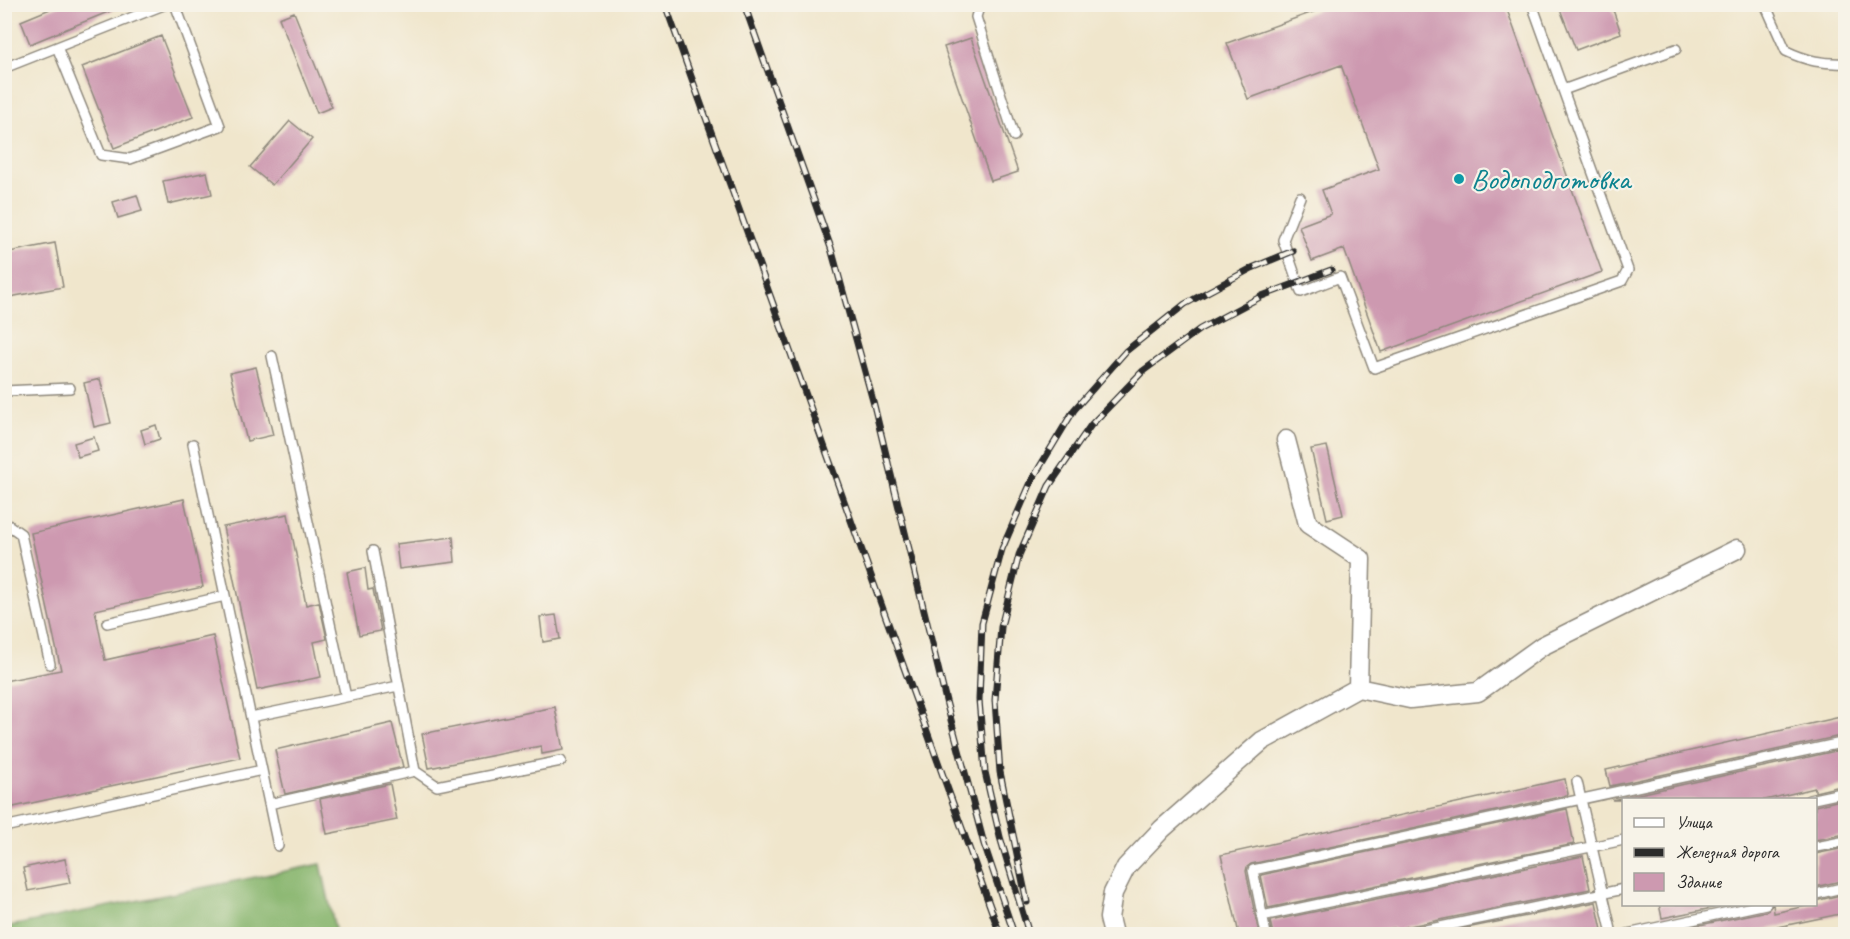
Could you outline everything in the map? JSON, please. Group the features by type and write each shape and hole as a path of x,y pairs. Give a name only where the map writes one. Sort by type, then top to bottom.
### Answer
{"street":[{"path":"1286,440 1308,524 1361,559 1358,688"},
{"path":"1113,934 1109,918 1113,893 1126,867 1162,830 1262,741 1358,688 1410,699 1479,693 1542,646 1737,549"}],"lane":[{"path":"4,68 166,4"},
{"path":"57,47 101,155 130,159 220,126 175,4"},
{"path":"980,4 976,17 1014,136"},
{"path":"1300,197 1283,240 1301,292 1340,277 1374,368 1622,281 1628,270 1532,4"},
{"path":"1765,4 1786,51 1805,60 1827,64 1845,63"},
{"path":"1563,90 1676,49"},
{"path":"272,356 346,697"},
{"path":"4,391 70,388"},
{"path":"193,444 278,846"},
{"path":"4,522 21,534 50,664"},
{"path":"373,551 415,771 437,786 561,761"},
{"path":"107,623 225,596"},
{"path":"251,717 398,686"},
{"path":"1266,934 1253,870 1581,801 1845,742"},
{"path":"4,827 262,770"},
{"path":"269,804 415,771"},
{"path":"1577,782 1612,934"},
{"path":"1817,798 1845,792"},
{"path":"1262,916 1622,840"},
{"path":"1817,847 1845,841"},
{"path":"1817,894 1845,887"},
{"path":"1406,934 1622,889"},
{"path":"1627,934 1757,906"}],"green space":[{"path":"321,864 336,934 5,934 5,927"}],"building":[{"path":"62,4 125,5 30,44 21,21"},
{"name":"Водоподготовка","path":"1323,4 1505,4 1602,272 1381,352 1344,249 1312,261 1299,226 1331,214 1322,190 1379,169 1341,65 1248,99 1227,43 1324,8"},
{"path":"1558,4 1611,4 1621,33 1576,50"},
{"path":"294,12 332,107 317,113 279,18"},
{"path":"161,36 193,117 114,148 82,67"},
{"path":"971,38 1018,172 991,181 944,47"},
{"path":"290,121 312,139 272,185 250,167"},
{"path":"207,172 212,194 168,204 163,181"},
{"path":"137,195 142,211 118,218 113,202"},
{"path":"55,243 63,287 4,298 4,253"},
{"path":"256,367 273,435 247,441 230,373"},
{"path":"100,379 111,423 94,427 84,383"},
{"path":"156,425 160,439 145,444 141,430"},
{"path":"94,437 98,451 78,457 74,443"},
{"path":"1327,446 1343,515 1327,519 1311,449"},
{"path":"184,499 203,587 95,610 105,660 213,636 240,758 4,809 4,681 61,670 31,533"},
{"path":"288,514 306,605 319,602 327,639 314,642 321,677 257,690 223,527"},
{"path":"453,537 455,562 399,569 396,544"},
{"path":"365,568 368,590 373,589 381,631 359,635 347,572"},
{"path":"556,615 560,639 543,642 540,617"},
{"path":"555,707 563,750 542,754 541,746 429,768 422,734"},
{"path":"1845,716 1845,735 1610,786 1606,770"},
{"path":"392,723 403,767 285,794 275,750"},
{"path":"1845,749 1845,785 1815,792 1815,788 1773,798 1622,798 1622,800 1612,800"},
{"path":"1565,779 1568,794 1564,796 1251,864 1246,871 1259,934 1239,934 1221,855"},
{"path":"390,784 397,820 327,834 320,799"},
{"path":"1845,799 1845,834 1817,840 1817,806"},
{"path":"1567,809 1574,844 1268,908 1261,875"},
{"path":"1845,848 1845,880 1817,887 1817,854"},
{"path":"1583,856 1590,889 1405,927 1399,934 1395,934 1394,928 1364,934 1273,934 1270,921"},
{"path":"65,859 70,883 28,891 23,868"},
{"path":"1845,894 1845,913 1744,934 1677,934 1676,930 1767,911 1771,906 1773,906 1774,913 1817,906 1817,901"},
{"path":"1596,902 1602,930 1582,934 1437,934"},
{"path":"1659,906 1722,906 1662,918"}],"railway":[{"path":"665,4 1000,934"},
{"path":"744,4 831,248 873,401 947,705 984,844 1014,934"},
{"path":"1029,934 1000,837 985,772 979,700 982,623 1002,549 1033,478 1074,410 1126,351 1185,304 1252,268 1293,251"},
{"path":"1027,902 1000,772 995,700 1001,627 1019,555 1049,486 1091,425 1143,371 1200,329 1262,296 1331,270"}],"place":[{"name":"Водоподготовка","path":"1459,179"}]}
